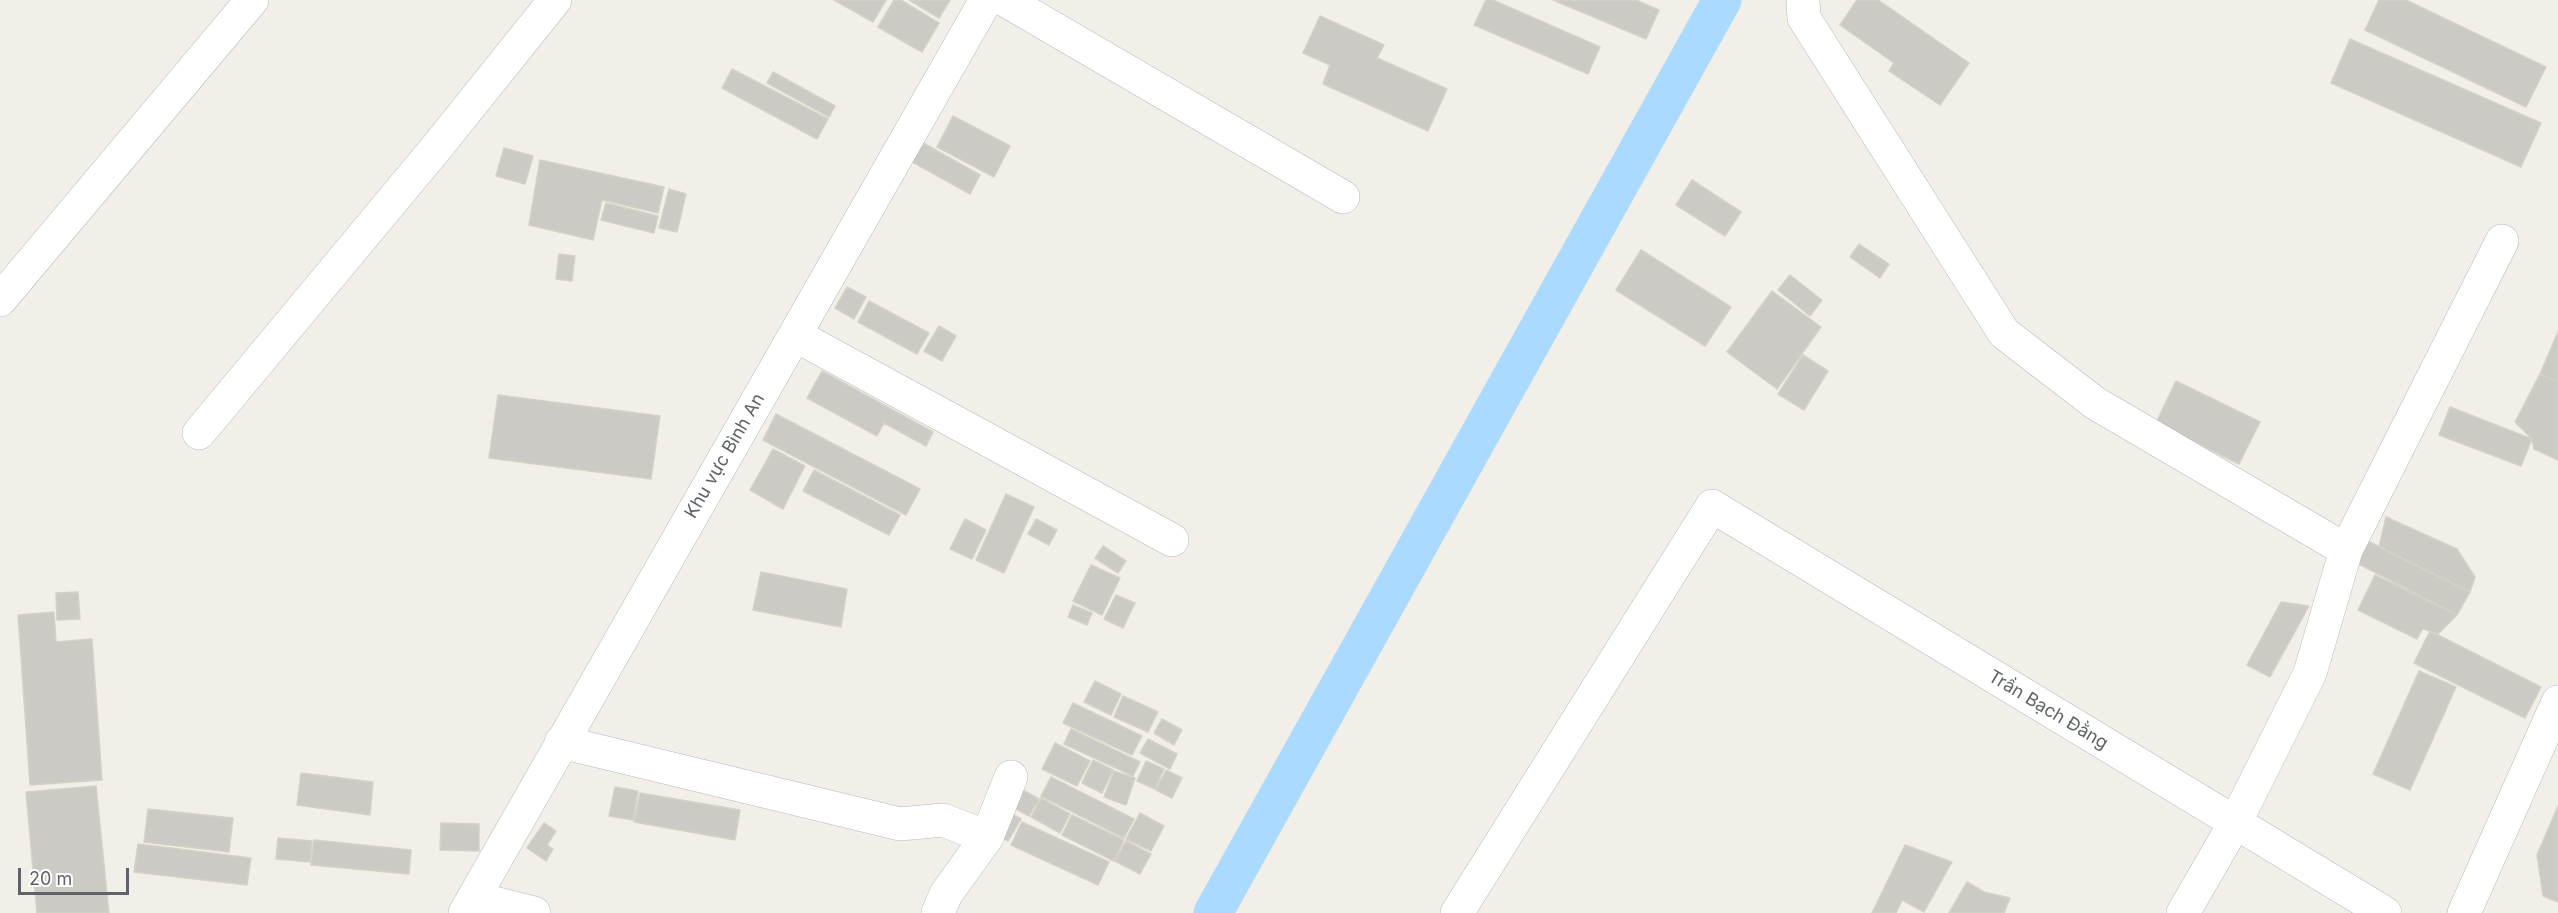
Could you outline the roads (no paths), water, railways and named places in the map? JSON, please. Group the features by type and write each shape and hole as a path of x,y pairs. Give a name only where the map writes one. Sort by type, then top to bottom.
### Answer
{"street":[{"path":"0,300 252,0"},
{"path":"199,433 437,147 555,0"},
{"name":"Khu vực Bình An","path":"470,906 561,742 986,0"},
{"path":"1005,0 1343,197"},
{"path":"1803,0 1804,18 2004,333 2095,403 2346,550"},
{"path":"2182,913 2235,823 2310,673 2346,550 2502,241"},
{"path":"795,335 1173,540"},
{"name":"Trần Bạch Đằng","path":"1457,913 1712,506 2385,913"},
{"path":"2464,913 2558,702"},
{"path":"561,742 900,824 943,820 987,837"},
{"path":"938,913 946,894 987,837 1011,777"},
{"path":"470,906 534,913"}],"waterway":[{"path":"1213,913 1722,0"}]}
